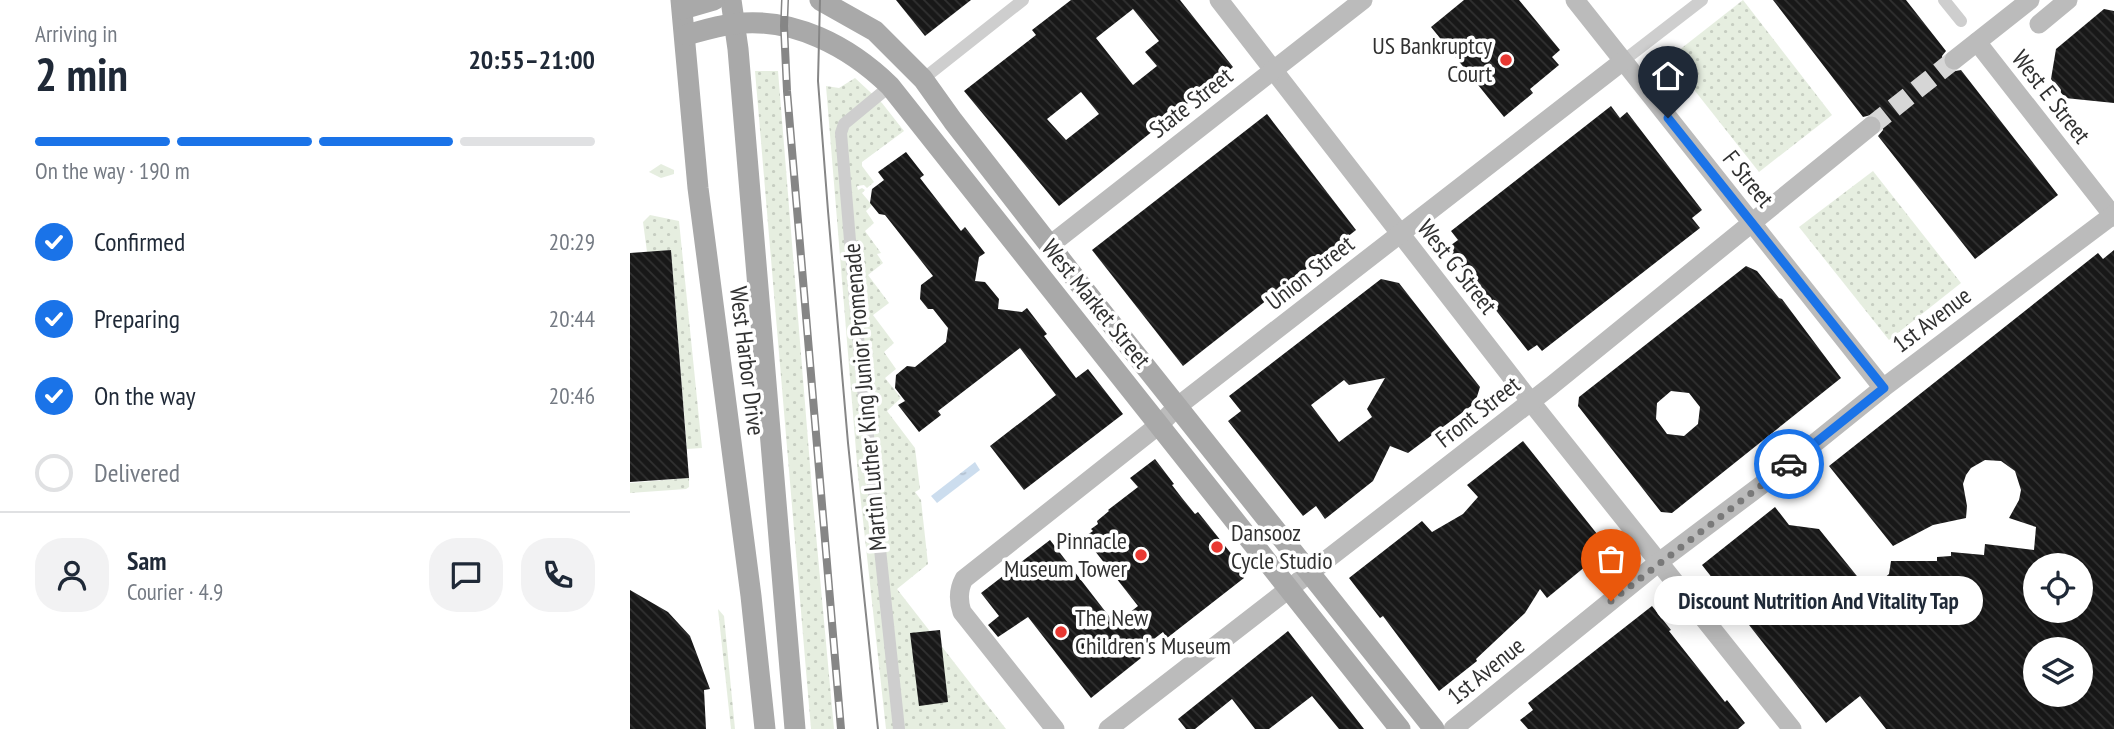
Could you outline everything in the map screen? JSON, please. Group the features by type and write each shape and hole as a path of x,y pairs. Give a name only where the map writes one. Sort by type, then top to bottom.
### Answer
{"main road":[{"path":"682,5 714,0"},
{"name":"West Harbor Drive","path":"731,0 795,729"},
{"name":"West Market Street","path":"820,0 875,31 923,79 1072,274 1434,729"},
{"name":"West G Street","path":"1219,0 1531,402 1791,729"},
{"name":"State Street","path":"1050,245 1363,0"},
{"name":"F Street","path":"1575,0 1884,388"},
{"path":"1954,61 2030,0"},
{"path":"2039,24 2068,0"},
{"name":"West Harbor Drive","path":"682,5 698,188 751,596 765,729"},
{"name":"West Market Street","path":"686,35 734,23 784,26 819,37 860,59 890,86 1400,729"},
{"name":"West E Street","path":"1977,43 2113,216"},
{"name":"Union Street","path":"1055,729 962,612 960,586 970,573 1160,424 1178,406 1623,61"},
{"name":"Front Street","path":"1108,729 1531,402 1871,126"},
{"path":"980,198 1002,206 1023,230 1050,245"},
{"name":"1st Avenue","path":"1453,729 1659,562 2113,216"},
{"path":"1019,250 1033,251 1059,270 1072,274"}],"street":[{"path":"923,79 1023,0"},
{"name":"Union Street","path":"1623,61 1702,0"},
{"path":"1944,0 1961,21"},
{"name":"Martin Luther King Junior Promenade","path":"890,86 844,124 841,133 860,360 899,729"}],"shaded area":[{"path":"1743,0 1832,115 1759,172 1669,58"},
{"path":"755,71 778,71 834,729 811,729"},
{"path":"855,78 882,103 904,131 862,162 874,182 867,188 864,185 857,186 858,190 865,190 862,193 872,205 866,211 874,223 865,231 881,253 877,254 883,263 868,275 889,303 873,315 894,343 884,352 896,369 885,378 901,398 887,411 915,448 920,489 915,492 921,500 928,564 897,589 1006,729 886,729 858,475 826,86 839,88"},
{"path":"661,164 674,170 674,174 661,178 649,172"},
{"path":"1873,171 1961,283 1889,340 1799,227"},
{"path":"650,215 679,221 702,448 687,449 671,250 647,252 643,222"},
{"path":"689,478 689,487 686,489 630,493 630,483"},
{"path":"718,609 724,616 735,729 731,729"}],"water":[{"path":"975,462 980,470 937,503 931,496"}],"building":[{"path":"896,0 971,0 925,36"},
{"path":"1071,0 1180,0 1233,67 1059,206 964,91 1036,35 1032,30","holes":["1133,9 1159,41 1145,52 1157,66 1133,85 1096,38","1081,92 1099,114 1066,140 1047,119"]},
{"name":"US Bankruptcy Court","path":"1464,0 1519,0 1560,50 1552,57 1559,65 1530,89 1533,93 1504,117 1431,27"},
{"path":"1773,0 1906,0 1946,51 1942,56 1944,67 1950,72 1961,70 2058,195 1975,259 1878,136 1883,130 1881,119 1875,114 1863,117"},
{"path":"2104,9 2114,11 2114,103 2065,98 2051,79 2056,49"},
{"path":"1611,106 1620,118 1627,112 1702,210 1692,218 1700,228 1542,351 1537,345 1528,351 1447,248 1458,240 1451,231"},
{"path":"1267,114 1356,230 1183,366 1092,250"},
{"path":"906,152 924,175 920,178 961,231 965,227 985,253 979,257 975,281 985,282 999,299 998,309 1022,312 1027,308 1047,334 1044,336 1076,378 1088,369 1123,414 1024,490 990,446 1056,395 1020,348 938,411 941,415 919,432 898,405 905,401 895,388 896,375 907,366 915,367 946,342 948,328 933,309 928,309 920,299 921,285 933,276 885,215 879,214 870,203 872,189 884,180 878,172"},
{"path":"671,250 689,478 630,482 630,253"},
{"path":"2114,250 2114,729 1886,729 1860,696 1826,723 1702,565 1775,507 1789,525 1819,529 1869,591 1889,574 1891,561 1937,561 1937,557 1951,556 1951,552 1984,555 1985,544 2034,550 2036,527 2009,518 2019,500 2021,490 2015,471 2001,461 1985,460 1971,468 1966,475 1963,484 1966,518 1933,525 1893,546 1829,466 2098,253 2103,259"},
{"path":"1746,266 1757,271 1782,299 1841,378 1672,513 1661,512 1578,406 1579,397","holes":["1671,391 1689,393 1700,407 1698,424 1684,436 1667,434 1656,419 1657,403"]},
{"path":"1381,279 1399,283 1480,387 1475,403 1408,453 1390,446 1373,481 1325,519 1316,506 1303,516 1228,421 1241,411 1229,396","holes":["1385,378 1367,409 1372,417 1339,442 1311,405 1344,380 1349,385"]},
{"path":"1523,441 1613,554 1591,572 1586,566 1547,598 1540,589 1525,613 1476,659 1477,661 1439,691 1383,616 1380,618 1349,578 1422,521 1432,532 1463,514 1478,497 1467,485"},
{"path":"1155,459 1182,498 1195,514 1198,512 1237,561 1235,562 1244,578 1167,638 1163,632 1137,652 1141,658 1091,698 1028,617 998,637 988,625 999,616 981,593 1050,540 1115,624 1138,606 1084,537 1093,531 1091,529 1108,510 1138,487 1130,478"},
{"path":"630,590 668,612 690,636 710,689 704,690 706,729 630,729"},
{"path":"1652,606 1725,702 1727,700 1745,723 1738,729 1528,729 1520,720 1533,710 1528,703"},
{"path":"940,630 948,702 919,706 910,633"},
{"path":"1288,631 1364,729 1339,729 1312,696 1269,729 1255,729 1232,699 1195,729 1186,729 1178,719"}],"tunnel":[{"path":"1871,126 1954,60"}],"tram line":[{"path":"820,0 818,81 828,211 848,443 878,729"}],"railway":[{"path":"785,0 787,91 841,729"}],"way so far":[{"path":"1611,601 1789,464"}],"place":[{"name":"US Bankruptcy Court","path":"1506,60"},
{"name":"Dansooz Cycle Studio","path":"1217,547"},
{"name":"Pinnacle Museum Tower","path":"1141,555"},
{"name":"Discount Nutrition And Vitality Tap","path":"1611,601"},
{"name":"The New Children's Museum","path":"1061,632"}],"route":[{"path":"1668,118 1884,388 1789,464"}]}
